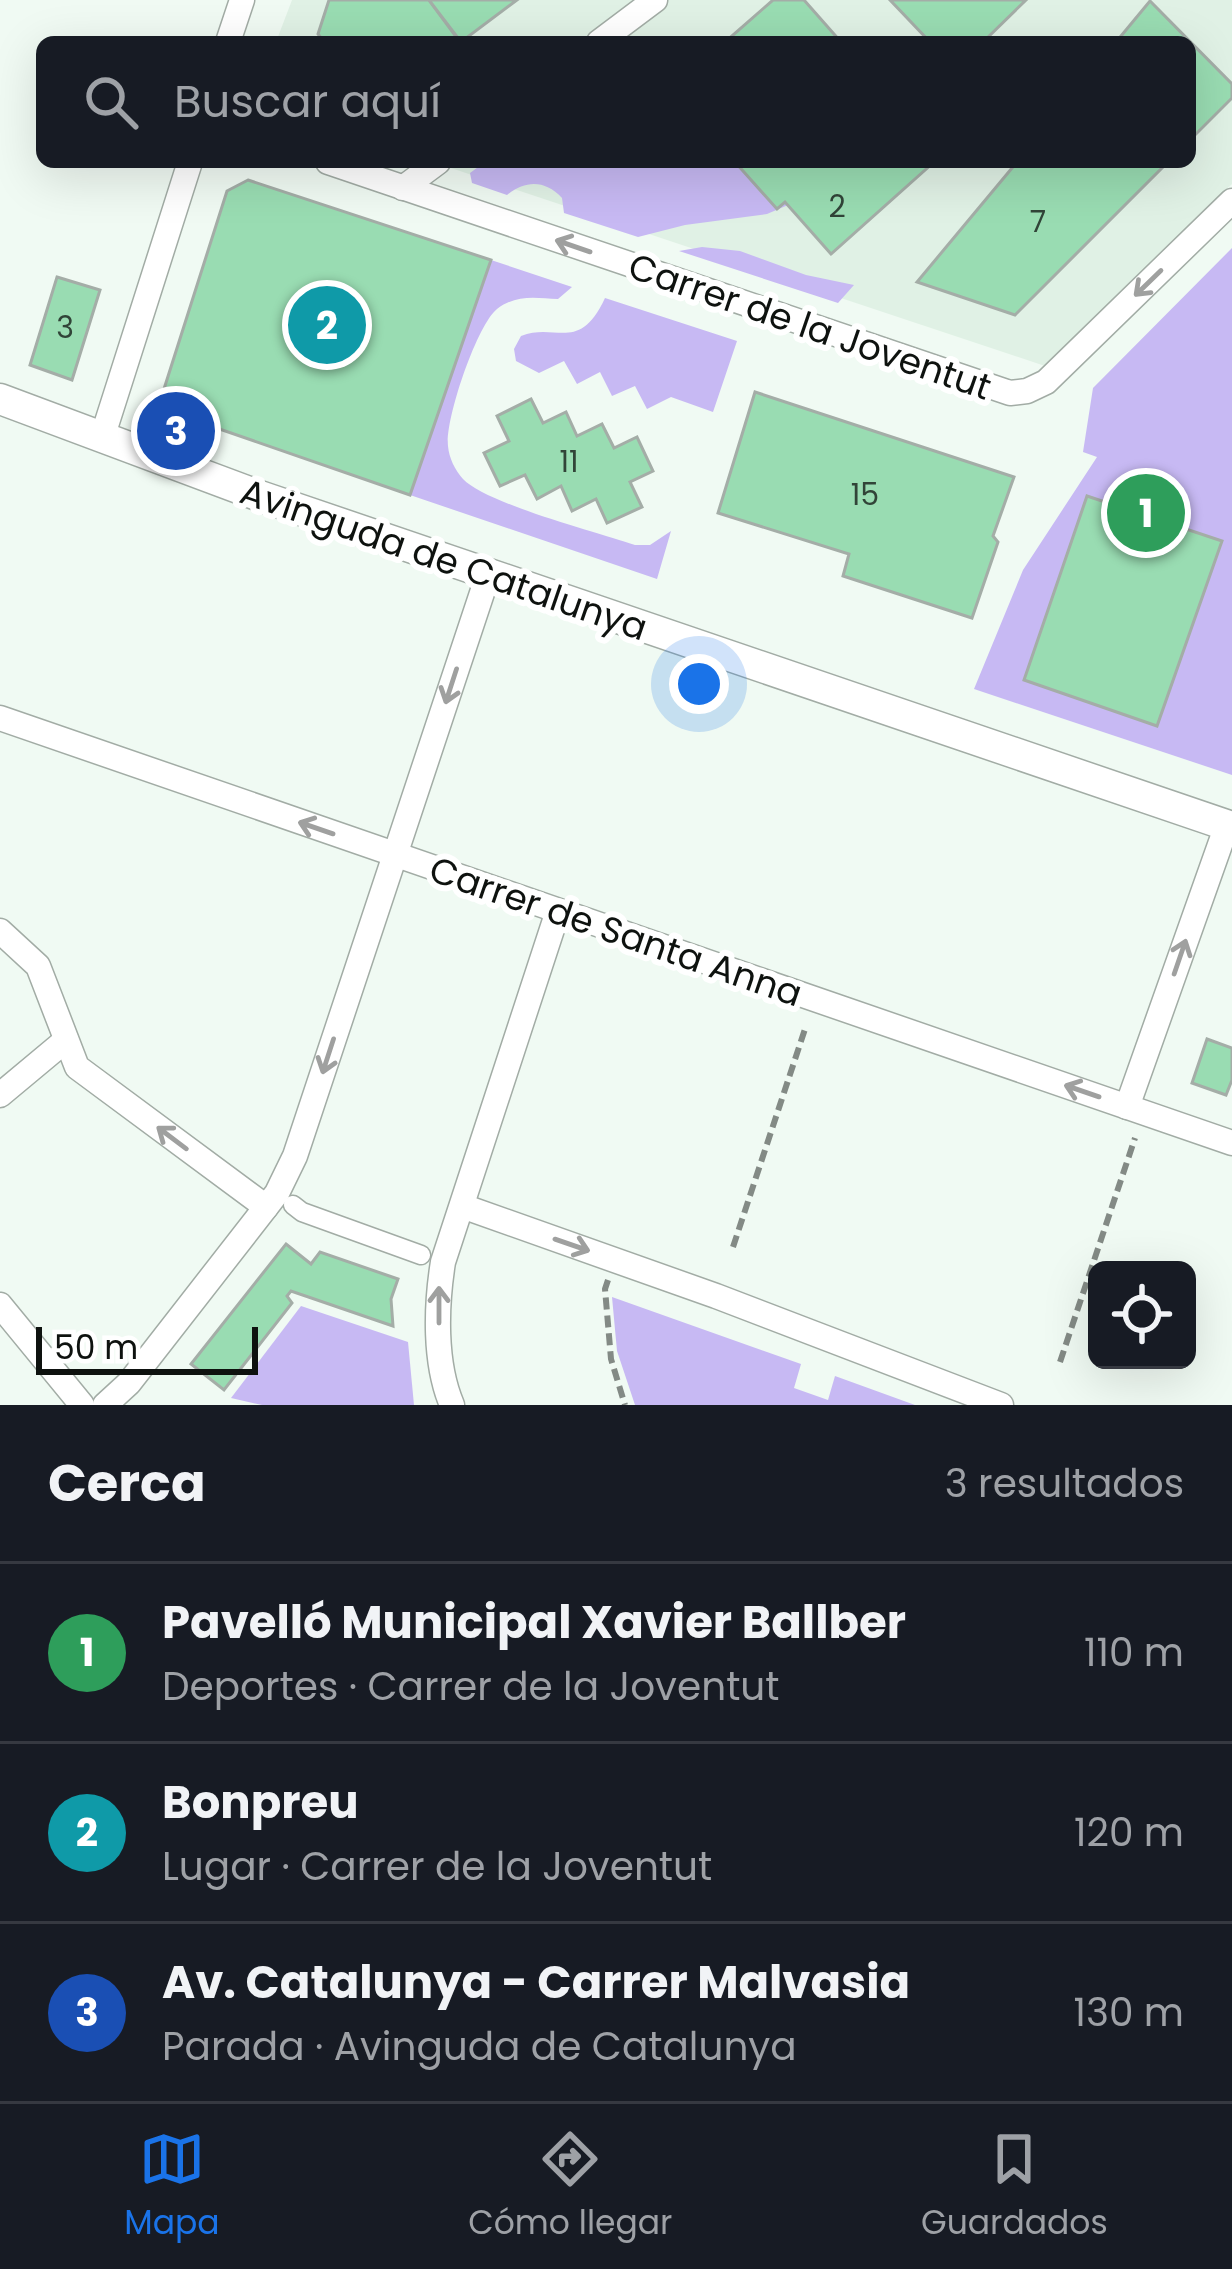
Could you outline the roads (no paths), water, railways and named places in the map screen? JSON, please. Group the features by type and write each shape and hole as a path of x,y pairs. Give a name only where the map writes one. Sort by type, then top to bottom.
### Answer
{"street":[{"path":"230,36 242,0"},
{"path":"607,36 655,0"},
{"path":"102,438 188,168"},
{"name":"Carrer de la Joventut","path":"346,168 1010,393 1046,382 1232,201"},
{"path":"404,188 430,168"},
{"name":"Avinguda de Catalunya","path":"0,399 488,574 1229,826"},
{"path":"105,1405 129,1383 266,1207 295,1156 488,574"},
{"name":"Carrer de Santa Anna","path":"0,718 1232,1143"},
{"path":"1127,1107 1223,867 1229,826"},
{"path":"448,1402 438,1298 443,1262 558,911"},
{"path":"0,931 38,966 77,1067 266,1207"},
{"path":"0,1095 67,1040"},
{"path":"293,1205 421,1255"},
{"path":"461,1207 1001,1405"},
{"path":"0,1305 82,1405"}],"place":[{"name":"Bonpreu","path":"327,325"},
{"name":"Av. Catalunya - Carrer Malvasia","path":"176,431"},
{"name":"Pavelló Municipal Xavier Ballber","path":"1146,513"}]}
